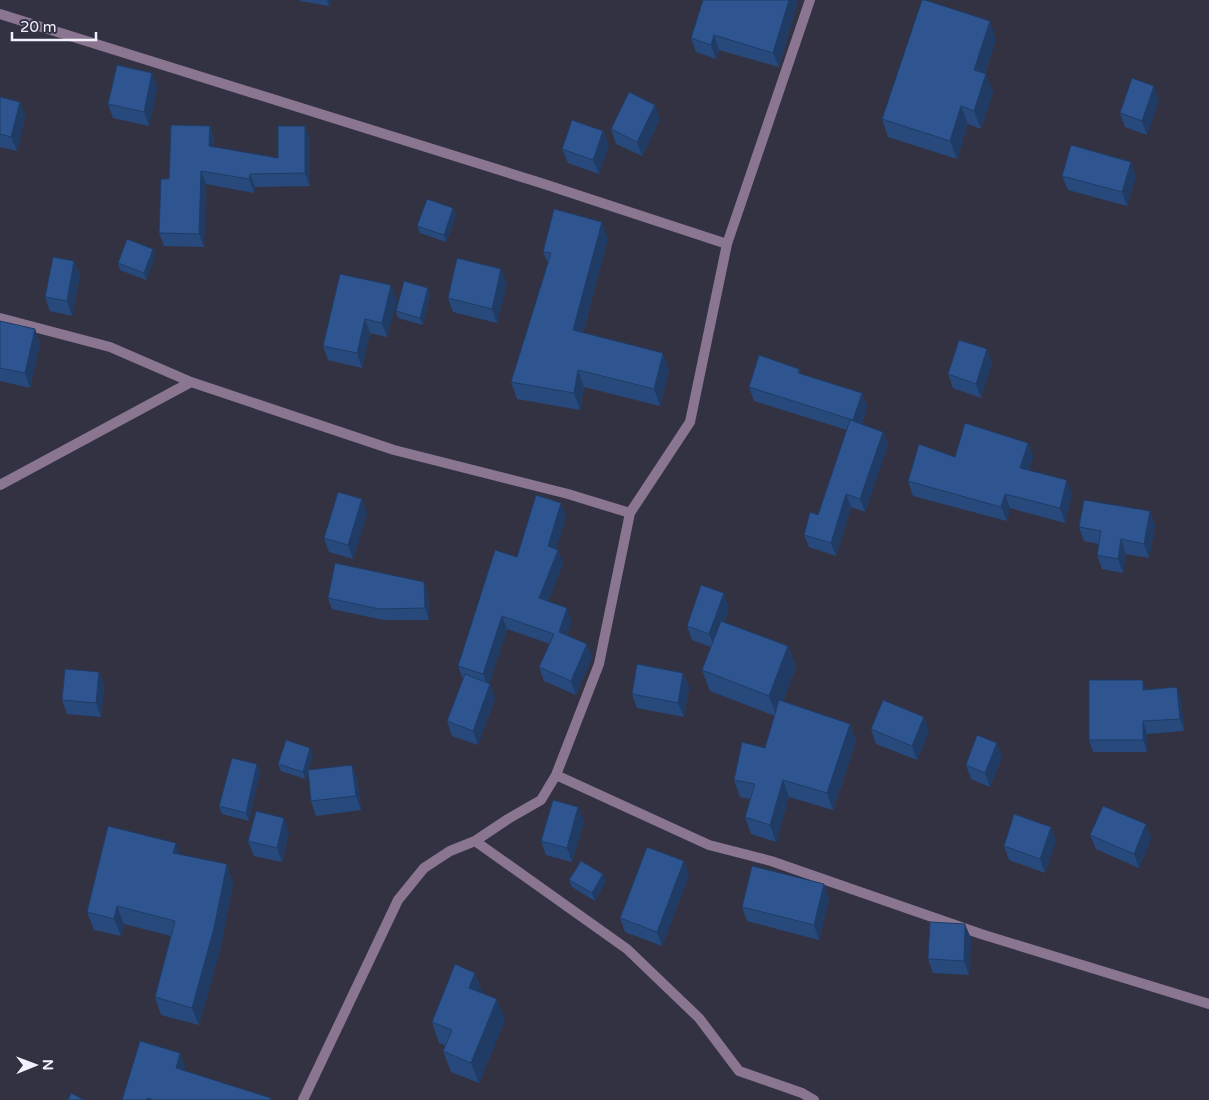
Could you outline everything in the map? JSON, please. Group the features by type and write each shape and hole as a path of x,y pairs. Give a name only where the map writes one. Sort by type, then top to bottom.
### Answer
{"street":[{"path":"303,1100 398,900 424,868 450,851 475,841 541,800 556,775 599,664 630,513 690,422 727,244 810,0"},
{"path":"0,14 531,180 727,244"},
{"path":"0,318 110,347 192,382 394,450 568,494 630,513"},
{"path":"0,484 192,382"},
{"path":"556,775 709,845 771,860 981,934 1209,1004"},
{"path":"475,841 627,949 699,1018 739,1071 802,1093 814,1100"}],"building":[{"path":"703,0 789,0 773,53 714,35 711,45 691,38"},
{"path":"922,0 990,21 974,70 986,74 974,111 961,106 950,141 882,119"},
{"path":"117,65 152,73 144,112 108,104"},
{"path":"1132,78 1154,86 1142,121 1120,113"},
{"path":"629,92 655,105 637,142 611,129"},
{"path":"0,97 20,102 11,137 0,134"},
{"path":"572,120 603,131 593,160 562,149"},
{"path":"171,125 210,126 209,146 278,158 278,126 305,126 305,173 250,174 249,179 201,171 199,234 159,233 161,179 169,179"},
{"path":"1071,145 1131,162 1122,192 1062,176"},
{"path":"427,199 453,208 444,235 417,226"},
{"path":"554,209 602,222 573,330 663,353 654,389 578,370 574,393 511,382 551,253 543,252"},
{"path":"127,239 153,249 144,273 118,263"},
{"path":"53,257 74,261 67,301 45,297"},
{"path":"457,258 501,269 492,309 448,298"},
{"path":"340,274 391,285 382,323 365,319 357,353 323,346"},
{"path":"404,281 428,288 420,318 396,311"},
{"path":"0,321 35,329 25,373 0,368"},
{"path":"959,340 987,349 976,384 948,374"},
{"path":"759,355 799,369 798,373 862,393 853,420 749,387"},
{"path":"850,420 883,432 860,499 846,494 831,543 804,535 810,512 818,515"},
{"path":"965,423 1028,443 1020,468 1067,480 1060,508 1005,494 1001,507 908,481 919,444 955,457"},
{"path":"338,492 362,499 348,545 324,538"},
{"path":"536,495 561,503 548,546 558,550 539,598 567,608 559,632 587,644 571,681 539,667 554,634 502,616 483,674 458,666 495,550 517,557"},
{"path":"1084,500 1150,511 1144,544 1121,539 1118,559 1097,555 1101,531 1079,527"},
{"path":"335,563 424,582 425,608 379,609 328,598"},
{"path":"701,585 724,593 709,634 687,626"},
{"path":"721,621 788,646 769,696 702,670"},
{"path":"637,664 683,673 678,703 632,694"},
{"path":"65,669 99,672 96,703 62,700"},
{"path":"465,674 490,684 473,731 447,721"},
{"path":"1089,680 1143,680 1143,690 1177,687 1180,719 1143,721 1143,740 1089,740"},
{"path":"779,700 850,724 827,793 783,780 770,825 745,817 755,784 734,780 742,742 765,748"},
{"path":"883,700 924,717 912,746 871,729"},
{"path":"977,735 997,743 985,773 966,765"},
{"path":"286,740 310,748 303,772 278,764"},
{"path":"232,758 257,764 246,813 219,806"},
{"path":"352,765 356,796 311,801 308,770"},
{"path":"553,800 578,807 567,848 541,841"},
{"path":"1103,806 1146,824 1134,854 1090,835"},
{"path":"256,811 284,818 277,848 248,841"},
{"path":"1014,814 1051,827 1040,859 1004,846"},
{"path":"108,826 176,843 173,853 227,864 214,928 192,1008 155,997 175,921 117,906 114,919 87,912"},
{"path":"647,847 684,861 657,932 620,918"},
{"path":"581,861 603,874 592,893 569,880"},
{"path":"752,866 824,884 814,925 742,907"},
{"path":"930,922 965,924 964,961 928,959"},
{"path":"455,964 475,973 469,988 497,999 471,1063 443,1051 452,1030 432,1022"},
{"path":"140,1041 180,1053 176,1068 271,1098 270,1100 154,1100 147,1098 147,1100 122,1100"},
{"path":"71,1093 84,1100 68,1100"}]}
